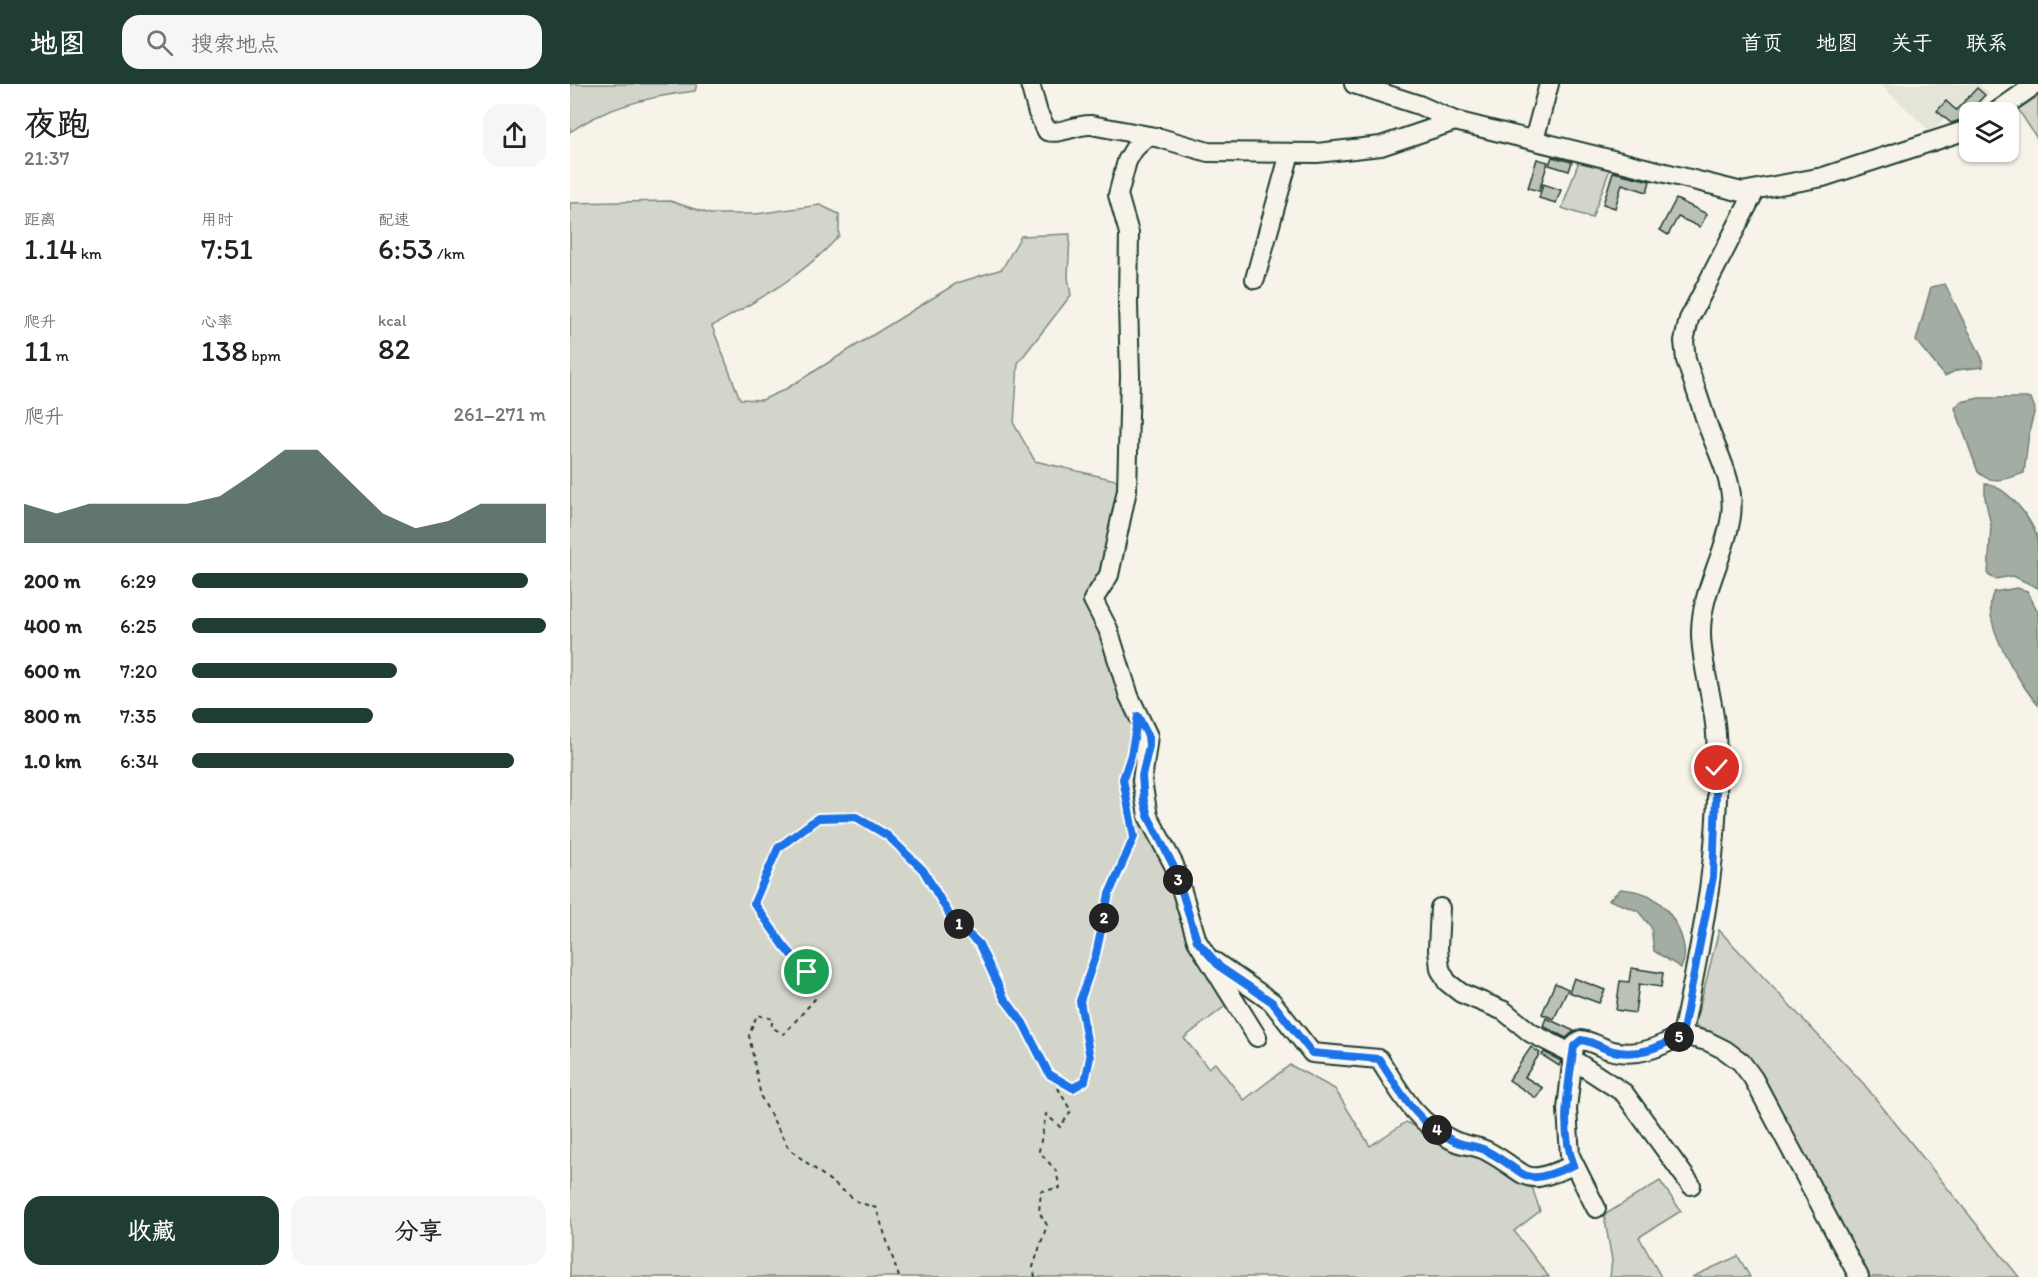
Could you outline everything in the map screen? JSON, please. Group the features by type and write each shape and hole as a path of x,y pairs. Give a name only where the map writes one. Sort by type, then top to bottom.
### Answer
{"street":[{"path":"1030,84 1038,113 1047,130 1057,132 1081,124 1091,125 1148,136 1208,152 1317,153 1381,146 1455,121"},
{"path":"1354,84 1419,105 1455,121 1704,185 1742,192 1857,168 1959,133"},
{"path":"1534,140 1549,84"},
{"path":"2010,102 2036,84"},
{"path":"1148,136 1134,149 1127,161 1118,195 1129,233 1130,376 1127,490 1109,575 1093,600 1108,629 1129,696 1148,736 1149,746 1142,776 1148,816 1175,869 1199,945 1257,1037"},
{"path":"1255,279 1290,153"},
{"path":"1682,1035 1708,912 1717,828 1716,733 1701,636 1702,614 1704,599 1729,526 1731,504 1728,476 1686,360 1684,341 1689,319 1755,191"},
{"path":"1440,908 1438,949 1440,969 1447,982 1461,993 1504,1011 1531,1033 1573,1056 1624,1093 1691,1185"},
{"path":"1199,945 1220,967 1272,1002 1312,1053 1379,1059 1413,1112 1452,1140 1486,1150 1519,1173 1533,1179 1543,1178 1574,1165"},
{"path":"1596,1208 1570,1156 1567,1109 1574,1046 1581,1040 1614,1052 1639,1052 1654,1050 1682,1035 1707,1041 1725,1050 1741,1062 1753,1078 1859,1277"}],"path":[{"path":"1049,1074 1073,1088 1085,1081 1090,1058 1080,1001 1096,954 1109,894 1134,837 1123,779 1129,763"},
{"path":"899,1277 876,1208 858,1202 789,1149 761,1097 749,1035 757,1015 773,1019 771,1027 784,1034 815,999 807,972 784,946 754,903 778,848 818,818 856,817 888,836 923,870 952,919 979,944 1004,998 1023,1023 1071,1111 1060,1127 1046,1114 1039,1151 1056,1172 1060,1188 1041,1191 1039,1212 1047,1225 1032,1267 1035,1277"}],"shaded area":[{"path":"570,84 697,84 695,91 662,96 614,109 570,132"},
{"path":"1880,84 1979,84 1989,93 1981,102 1959,102 1959,126 1955,130 1944,119 1931,132"},
{"path":"2038,96 2038,140 2019,111"},
{"path":"1580,158 1610,169 1592,218 1562,208"},
{"path":"670,201 710,214 756,214 820,205 839,214 839,236 825,250 779,286 712,326 740,399 762,400 784,390 957,283 1002,269 1021,236 1070,234 1068,278 1071,295 1018,363 1014,424 1035,461 1124,482 1105,568 1083,598 1101,626 1139,731 1135,792 1228,1004 1184,1038 1208,1068 1215,1063 1244,1100 1290,1065 1335,1089 1370,1146 1406,1122 1494,1162 1531,1184 1540,1211 1514,1231 1549,1277 570,1277 570,203"},
{"path":"1945,284 1982,358 1983,367 1957,370 1945,376 1916,341 1931,287"},
{"path":"1979,398 2031,398 2035,409 2029,432 2024,473 1994,480 1978,472 1955,408 1961,402"},
{"path":"1985,484 2009,496 2023,511 2033,528 2037,536 2038,588 2013,576 1995,579 1988,575 1991,525 1985,498"},
{"path":"2017,588 2027,591 2038,612 2038,705 2003,651 1992,618 1991,604 1994,592"},
{"path":"1621,889 1650,896 1674,920 1684,950 1681,968 1654,951 1651,927 1638,911 1609,900"},
{"path":"1719,930 1863,1083 2019,1277 1867,1277 1771,1091 1747,1057 1695,1025"},
{"path":"1660,1181 1681,1211 1639,1237 1661,1277 1610,1277 1612,1260 1604,1215"},
{"path":"1738,1256 1750,1277 1692,1277"}],"building":[{"path":"1977,88 1985,95 1978,102 1964,102"},
{"path":"1946,101 1956,110 1959,107 1959,121 1951,123 1937,111"},
{"path":"1552,157 1572,162 1569,171 1549,165"},
{"path":"1537,159 1548,162 1539,191 1528,188"},
{"path":"1613,172 1650,181 1647,192 1622,184 1615,208 1603,204"},
{"path":"1543,184 1561,190 1556,203 1539,198"},
{"path":"1676,199 1707,214 1700,227 1678,217 1668,235 1660,230"},
{"path":"1631,968 1663,973 1661,987 1639,984 1635,1013 1616,1010 1620,981 1629,982"},
{"path":"1574,978 1605,990 1599,1003 1569,992"},
{"path":"1555,983 1568,989 1554,1019 1542,1014"},
{"path":"1546,1018 1574,1031 1566,1038 1543,1026"},
{"path":"1531,1047 1540,1053 1525,1077 1543,1088 1536,1098 1509,1080"},
{"path":"1544,1052 1561,1061 1559,1066 1542,1055"}],"route":[{"path":"807,972 784,946 754,903 778,848 818,818 856,817 888,836 923,870 952,919 979,944 1004,998 1023,1023 1049,1074 1073,1088 1085,1081 1090,1058 1080,1001 1096,954 1109,894 1134,837 1123,779 1131,755 1138,716 1147,731 1149,746 1142,776 1144,801 1148,816 1174,865 1199,945 1220,967 1272,1002 1312,1053 1379,1059 1417,1116 1452,1140 1486,1150 1528,1178 1543,1178 1574,1165 1570,1156 1567,1109 1574,1046 1581,1040 1614,1052 1639,1052 1654,1050 1682,1035 1708,912 1713,877 1717,828 1717,768"}]}
